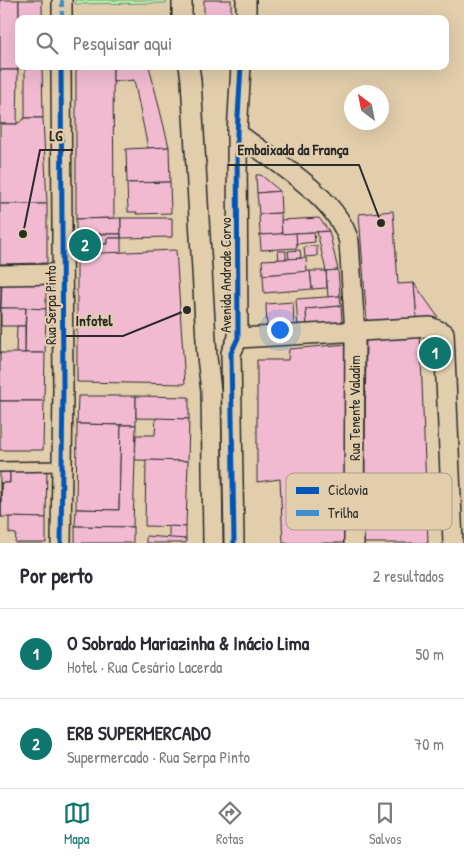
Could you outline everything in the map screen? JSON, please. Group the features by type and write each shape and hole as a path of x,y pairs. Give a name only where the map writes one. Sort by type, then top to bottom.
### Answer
{"street":[{"path":"62,0 62,15"},
{"path":"182,0 182,15"},
{"path":"246,0 246,15"},
{"name":"Rua Serpa Pinto","path":"61,543 62,70"},
{"name":"Avenida Andrade Corvo","path":"190,70 206,357 211,391 213,543"},
{"name":"Avenida Andrade Corvo","path":"234,543 232,352 238,338 237,132 241,70"},
{"name":"Rua Tenente Valadim","path":"237,132 323,199 340,218 349,242 355,333 354,473"},
{"path":"0,275 62,274"},
{"path":"238,338 355,333 430,327 444,332 456,421 453,543"},
{"name":"Rua Tenente Valadim","path":"354,530 354,543"}],"lane":[{"path":"0,467 62,466"}],"green space":[{"path":"75,0 166,0 166,3 75,4"}],"building":[{"path":"0,0 19,0 19,15 15,15 15,70 0,70"},
{"path":"19,0 42,0 42,15 19,15"},
{"path":"204,0 231,0 231,15 204,15"},
{"path":"0,70 18,70 17,124 0,124"},
{"path":"25,70 42,70 43,118 25,118"},
{"path":"76,70 113,70 114,218 76,219"},
{"path":"113,70 150,70 169,147 148,148 134,80 113,82"},
{"path":"25,118 43,118 47,204 0,204 0,124 17,124"},
{"path":"169,147 170,182 127,183 126,149"},
{"path":"256,175 261,175 280,191 257,193"},
{"path":"170,182 171,213 136,214 137,212 128,212 127,183"},
{"path":"280,191 281,213 259,214 257,193"},
{"path":"0,204 47,204 47,263 0,264"},
{"path":"393,211 398,284 414,283 417,319 367,323 359,214"},
{"path":"281,213 282,234 260,235 259,214"},
{"path":"121,218 121,234 76,234 76,219"},
{"path":"121,218 172,218 172,237 121,238"},
{"path":"319,218 329,231 282,234 281,220"},
{"path":"329,231 338,270 326,271 317,232"},
{"path":"314,232 315,242 296,244 296,233"},
{"path":"296,233 297,248 261,250 260,235"},
{"path":"76,234 121,234 121,238 107,238 107,244 94,244 94,254 77,254"},
{"path":"107,238 121,238 121,253 94,254 94,244 107,244"},
{"path":"317,246 317,256 305,257 304,247"},
{"path":"176,250 185,384 77,382 77,254"},
{"path":"300,250 301,258 289,259 288,251"},
{"path":"278,251 286,251 286,259 279,260"},
{"path":"306,258 307,272 263,275 262,260"},
{"path":"338,270 340,296 328,297 326,271"},
{"path":"310,271 326,271 327,288 312,289"},
{"path":"310,271 312,289 264,293 263,275"},
{"path":"0,282 2,282 1,308 0,308"},
{"path":"2,282 46,283 46,309 1,308"},
{"path":"414,283 438,317 417,319"},
{"path":"340,296 341,306 306,309 307,327 298,327 296,299"},
{"path":"293,302 294,328 267,330 266,304"},
{"path":"341,306 342,324 307,327 306,309"},
{"path":"0,308 1,308 0,353"},
{"path":"1,308 26,308 25,326 1,326"},
{"path":"26,308 46,309 45,353 25,353"},
{"path":"17,326 25,326 25,353 16,353"},
{"path":"420,330 425,473 365,473 366,335"},
{"path":"348,344 351,473 286,473 286,530 353,530 353,543 283,543 280,479 257,482 257,360 288,360 289,349"},
{"path":"0,353 45,353 44,401 0,401"},
{"path":"78,396 136,396 136,425 77,424"},
{"path":"136,396 189,397 189,419 136,418"},
{"path":"0,401 44,401 43,450 0,450"},
{"path":"156,418 189,419 188,461 135,460 136,435 155,435"},
{"path":"77,424 121,425 119,510 76,509"},
{"path":"121,425 136,425 133,527 75,526 76,509 119,510"},
{"path":"146,460 188,461 186,527 145,526"},
{"path":"0,468 10,468 10,483 0,483"},
{"path":"10,468 47,469 46,518 1,517 1,483 10,483"},
{"path":"1,483 1,517 0,517"},
{"path":"9,517 46,518 46,543 15,543 16,534 9,533"},
{"path":"75,526 133,527 133,543 75,543"},
{"path":"169,526 186,527 186,539 169,539"},
{"path":"364,530 428,530 428,543 364,543"},
{"path":"146,536 186,539 186,543 146,543"}],"marked path":[{"path":"62,0 62,15"}],"cycle path":[{"path":"61,70 63,388 61,543"},
{"path":"234,543 231,353 238,338 237,133 241,70"}],"place":[{"name":"Embaixada da França","path":"381,223"},
{"name":"LG","path":"23,234"},
{"name":"ERB SUPERMERCADO","path":"85,245"},
{"name":"Infotel","path":"187,310"},
{"name":"O Sobrado Mariazinha & Inácio Lima","path":"435,353"}]}
